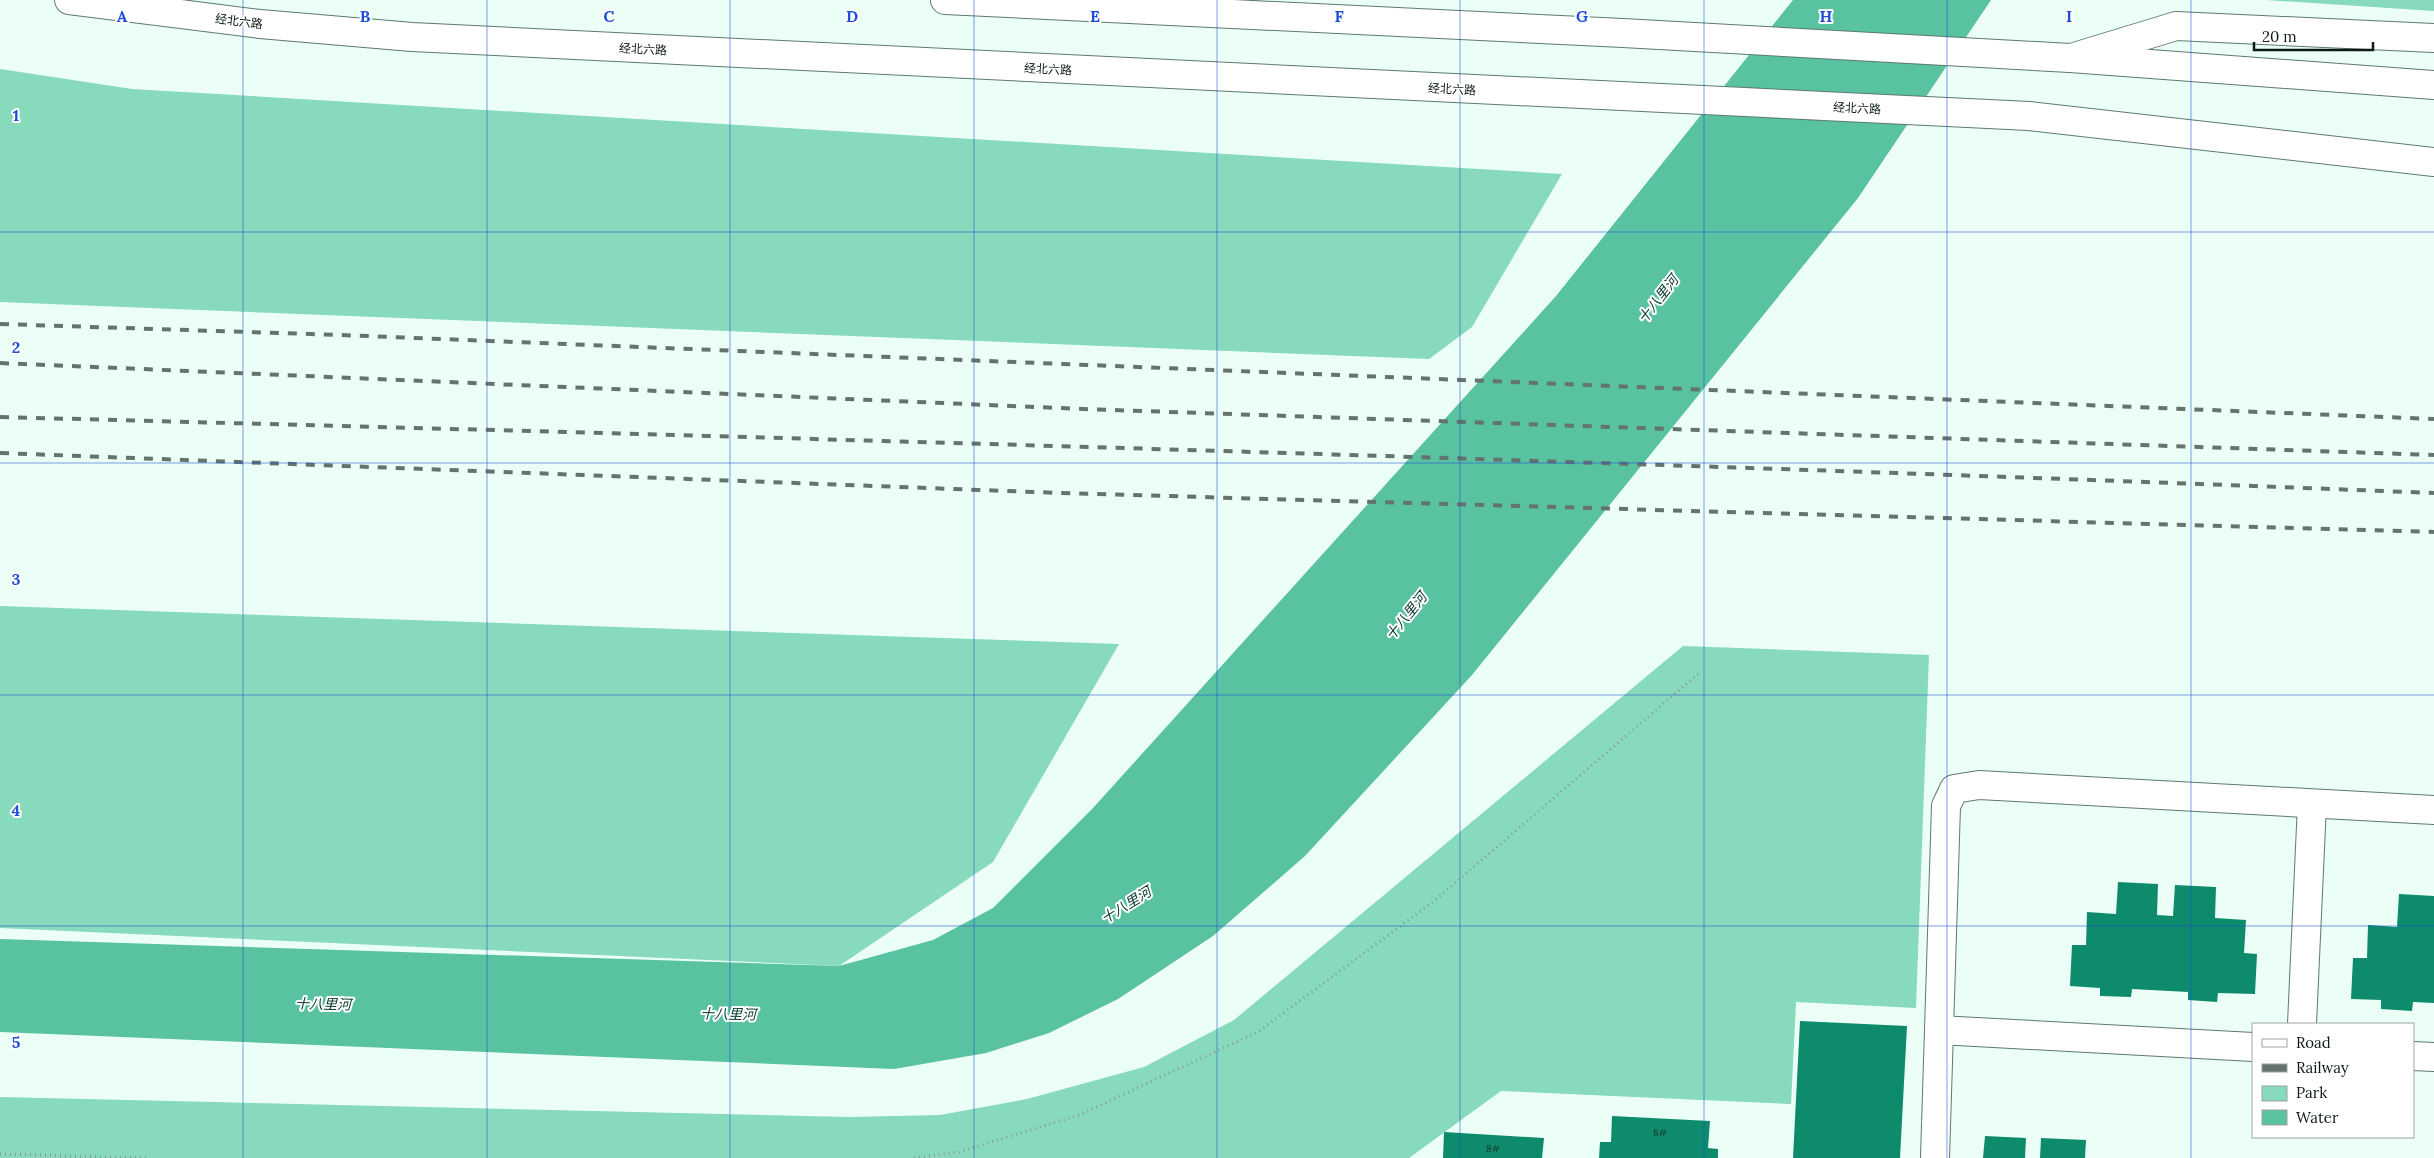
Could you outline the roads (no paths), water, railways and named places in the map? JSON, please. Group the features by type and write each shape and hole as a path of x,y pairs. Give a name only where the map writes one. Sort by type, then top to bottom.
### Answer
{"main road":[{"name":"经北六路","path":"69,0 260,24 412,37 1581,96 2029,116 2434,162"},
{"path":"945,0 1623,33 2070,58 2434,85"},
{"path":"2070,58 2176,26 2434,38"},
{"path":"1935,1158 1946,806 1954,790 1979,785 2434,810"},
{"path":"2302,1023 2312,804"},
{"path":"1939,1030 2252,1047"},
{"path":"2414,1056 2434,1057"}],"water":[{"name":"十八里河","path":"1793,0 1991,0 1858,198 1472,675 1305,856 1213,936 1118,999 1049,1033 986,1053 894,1069 0,1032 0,939 839,966 933,940 993,908 1093,808 1556,296"}],"railway":[{"path":"0,324 341,335 2434,419"},
{"path":"0,363 1083,409 2434,455"},
{"path":"0,417 1217,451 2130,481 2434,493"},
{"path":"0,453 1060,493 2434,532"}]}
